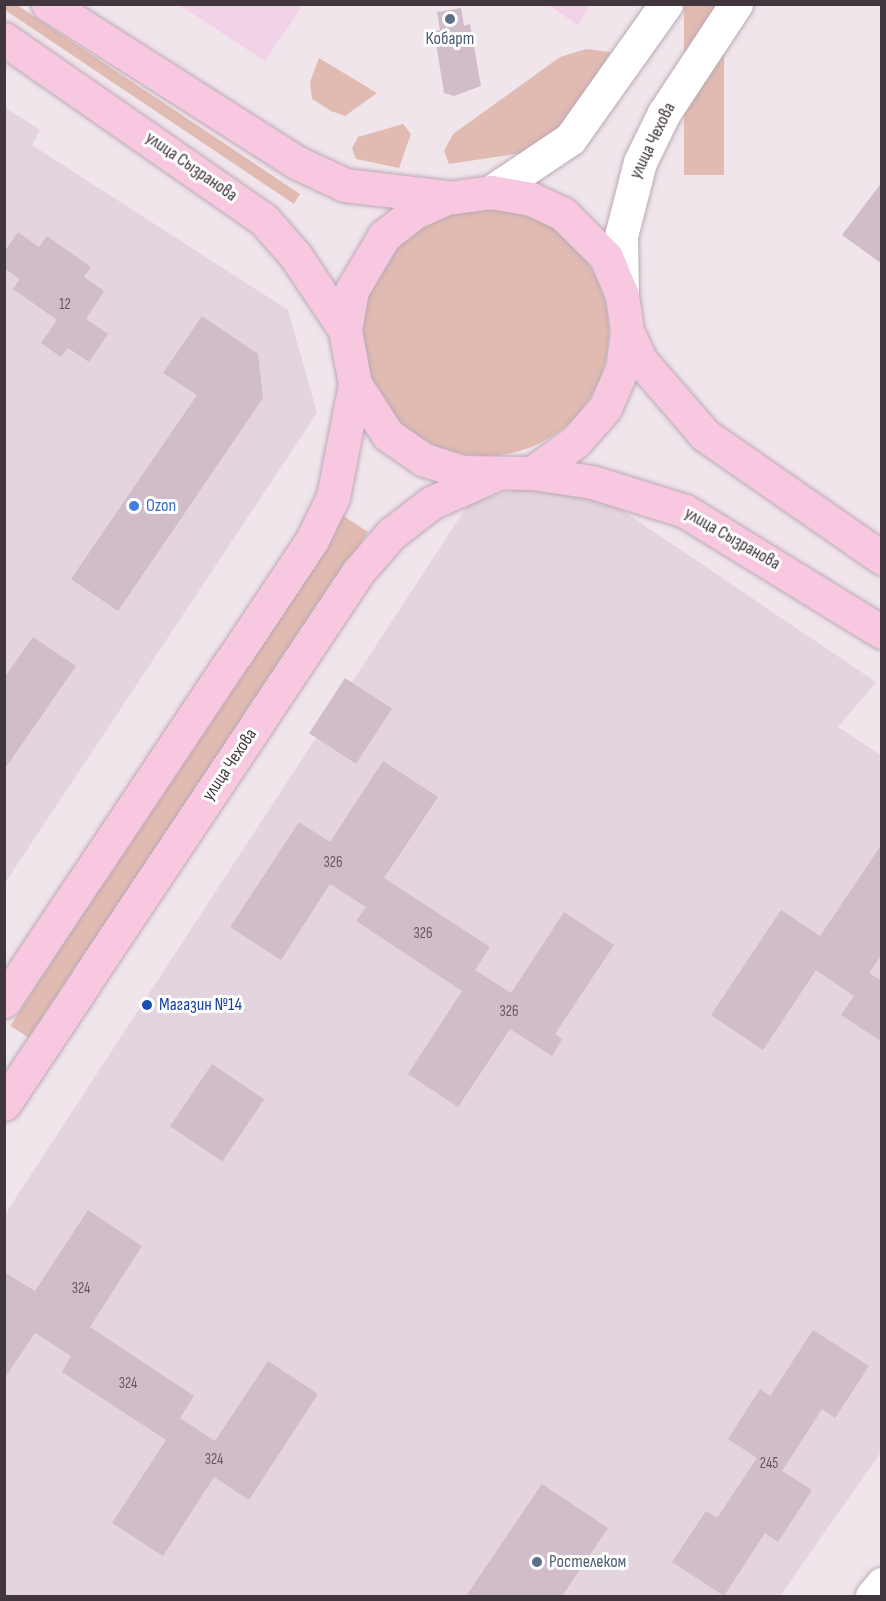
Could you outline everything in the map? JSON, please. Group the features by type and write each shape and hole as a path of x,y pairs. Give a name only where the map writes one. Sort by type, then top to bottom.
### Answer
{"main road":[{"path":"48,4 298,163 345,185 447,198 491,192 531,199 562,214 606,257 622,295 627,331 622,369 605,408 575,442 532,473"},
{"name":"улица Сызранова","path":"4,39 264,220 295,255 345,330"},
{"path":"4,1001 312,540 333,497 355,384 345,330 352,290 371,252 413,213 447,198"},
{"path":"627,331 640,361 705,435 882,558"},
{"name":"улица Сызранова","path":"355,384 388,435 424,460 462,472 532,473 592,482 685,511 882,632"},
{"name":"улица Чехова","path":"4,1104 358,572 391,534 431,503 499,473"}],"street":[{"path":"491,192 570,139 666,4"},
{"name":"улица Чехова","path":"622,295 621,236 640,162 664,113 736,4"},
{"path":"872,1596 882,1584"}],"shaded area":[{"path":"4,5 17,5 300,194 294,204 5,10"},
{"path":"179,5 303,5 265,61"},
{"path":"548,5 591,5 578,25"},
{"path":"684,5 724,5 724,175 684,175"},
{"path":"586,49 611,52 553,137 535,151 449,164 444,151 453,134 560,57"},
{"path":"319,58 377,93 345,116 331,111 312,99 310,82"},
{"path":"5,107 40,130 32,145 288,310 317,413 5,883"},
{"path":"403,124 411,134 399,168 356,159 352,148 358,137"},
{"path":"473,208 497,208 521,213 544,222 573,244 595,273 600,284 607,308 609,332 607,356 600,380 595,391 573,420 544,442 533,447 497,456 473,456 449,451 426,442 406,428 389,411 375,391 366,368 361,344 361,320 366,296 375,273 389,253 406,236 426,222 449,213"},
{"path":"570,475 876,682 838,727 881,755 881,1452 780,1596 5,1596 4,1216 469,503"},
{"path":"342,515 368,532 36,1043 10,1026"}],"building":[{"path":"461,8 464,26 470,24 481,86 454,96 444,93 434,31 440,30 437,12"},
{"path":"882,182 882,264 842,235"},
{"path":"18,232 39,247 47,236 91,267 84,277 104,291 86,319 108,334 89,362 68,348 61,357 41,343 57,320 13,289 20,279 4,268 4,252"},
{"path":"202,316 258,354 263,398 118,611 71,579 197,395 163,373"},
{"path":"33,637 76,666 4,770 4,678"},
{"path":"345,678 392,708 356,764 309,733"},
{"path":"383,761 438,797 384,878 490,947 475,970 511,993 564,912 614,945 555,1034 562,1039 552,1056 510,1029 458,1107 408,1074 462,991 356,921 366,907 330,884 281,960 230,927 299,822 330,842"},
{"path":"882,844 882,954 869,973 882,981 882,1042 841,1015 854,996 816,970 763,1050 711,1015 781,910 820,936"},
{"path":"212,1064 264,1099 222,1161 170,1126"},
{"path":"88,1210 142,1246 90,1327 194,1396 180,1418 215,1441 268,1361 318,1394 249,1500 214,1477 163,1556 112,1523 166,1440 62,1372 71,1356 35,1333 4,1379 4,1272 35,1291"},
{"path":"813,1330 869,1366 835,1418 822,1409 782,1471 812,1490 778,1542 765,1533 724,1596 672,1562 706,1511 717,1518 757,1458 728,1439 760,1389 770,1396"},
{"name":"Ростелеком","path":"542,1484 608,1528 562,1596 466,1596"}],"place":[{"name":"Кобарт","path":"450,19"},
{"name":"Ozon","path":"134,506"},
{"name":"Магазин №14","path":"147,1005"},
{"name":"Ростелеком","path":"537,1562"}]}
